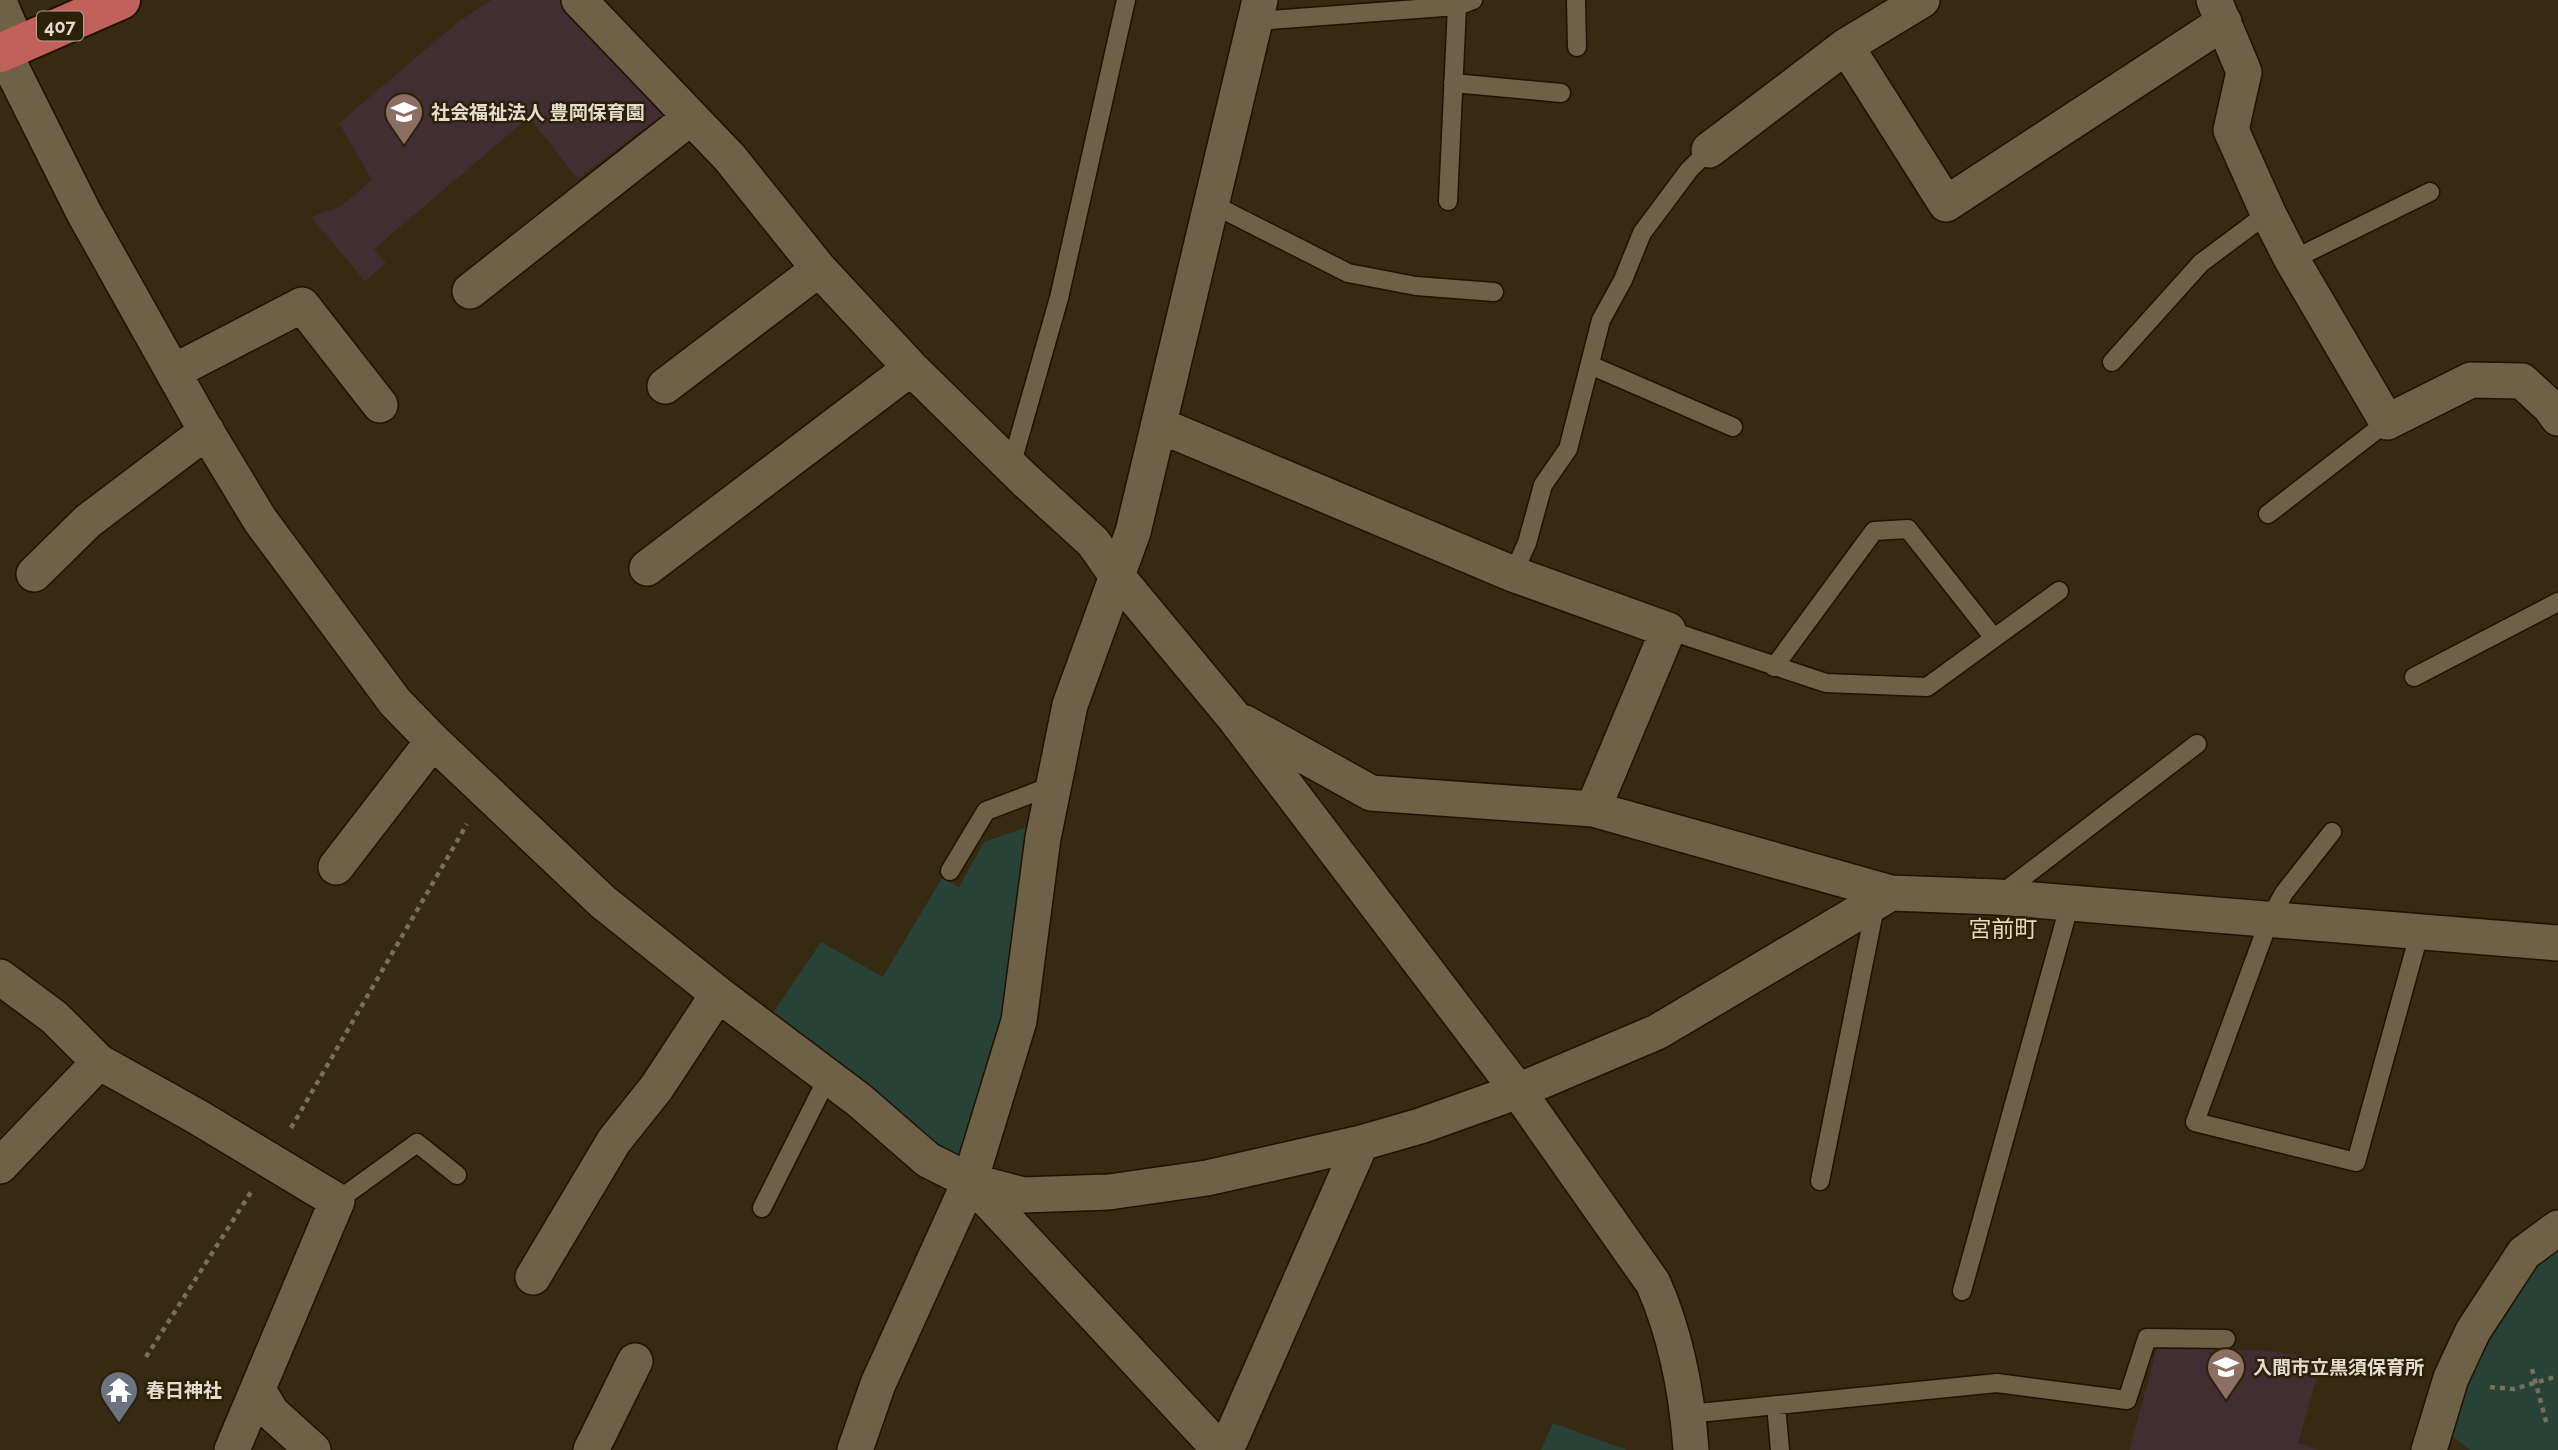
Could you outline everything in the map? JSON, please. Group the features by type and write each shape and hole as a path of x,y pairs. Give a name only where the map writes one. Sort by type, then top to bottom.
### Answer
{"highway":[{"name":"407","path":"7,49 121,0"}],"street":[{"path":"579,0 730,158 819,269 911,368 1093,542 1116,575 1233,716 1518,1091 1653,1283 1668,1317 1688,1413 1691,1450"},
{"path":"1709,150 1846,46 1922,0"},
{"path":"0,4 7,49 84,213 173,372 260,520 395,702 603,902 718,994 859,1100 928,1160 970,1181 1023,1195 1110,1192 1207,1178 1360,1143 1420,1126 1518,1091 1657,1032 1884,898"},
{"path":"855,1450 878,1384 970,1181 1019,1021 1043,838 1070,705 1133,532 1258,10"},
{"path":"1846,46 1946,204 2219,11 2244,72 2231,130 2292,260 2387,422 2471,380 2522,381 2558,418"},
{"path":"470,291 691,117"},
{"path":"665,386 819,269"},
{"path":"173,372 302,305 380,405"},
{"path":"647,568 911,368"},
{"path":"1159,425 1513,574 1668,631 1593,809"},
{"path":"34,574 88,522 207,431"},
{"path":"1233,716 1371,793 1593,809 1884,898 1997,897 2558,943"},
{"path":"336,867 433,741"},
{"path":"0,977 54,1017 99,1062 196,1116 337,1201 232,1450"},
{"path":"533,1277 614,1141 657,1087 718,994"},
{"path":"0,1166 99,1062"},
{"path":"1227,1450 1360,1143"},
{"path":"970,1181 1220,1450"},
{"path":"2429,1450 2451,1378 2473,1331 2524,1253 2558,1228"},
{"path":"591,1450 635,1361"},
{"path":"258,1390 272,1413 313,1450"}],"lane":[{"path":"1011,466 1059,298 1126,0"},
{"path":"1576,0 1577,47"},
{"path":"1258,10 1465,3 1454,83 1448,201"},
{"path":"1454,83 1560,93"},
{"path":"1513,574 1527,543 1543,485 1568,449 1601,320 1623,280 1642,233 1689,170 1709,150"},
{"path":"2292,260 2430,192"},
{"path":"1212,204 1348,273 1416,286 1494,292"},
{"path":"2112,362 2202,263 2268,213"},
{"path":"1590,365 1732,428"},
{"path":"2268,514 2387,422"},
{"path":"1774,667 1874,531 1908,529 1994,638"},
{"path":"1668,631 1826,683 1927,687 2059,591"},
{"path":"2414,677 2558,602"},
{"path":"1997,897 2197,744"},
{"path":"950,871 986,811 1054,785"},
{"path":"2332,832 2284,893 2270,918 2195,1122 2356,1162 2420,931"},
{"path":"1820,1181 1884,898"},
{"path":"1962,1290 2070,904"},
{"path":"762,1208 828,1077"},
{"path":"337,1201 417,1143 457,1175"},
{"path":"1688,1413 1997,1383 2127,1400 2147,1338 2226,1339"},
{"path":"1776,1405 1780,1450"}],"path":[{"path":"146,1356 271,1163 485,789"},
{"path":"2532,1369 2547,1425"},
{"path":"2451,1378 2514,1389 2558,1376"}],"shaded area":[{"path":"492,0 565,0 663,103 662,115 578,179 529,117 374,249 386,263 365,281 311,217 340,207 372,180 339,123 458,22"},
{"name":"入間市立黒須保育所","path":"2157,1349 2262,1350 2322,1359 2298,1443 2318,1450 2129,1450"}],"green space":[{"path":"1030,826 1008,1010 961,1153 951,1159 771,1016 821,942 883,977 942,878 959,887 984,842"},
{"path":"2558,1249 2558,1450 2470,1450 2449,1433 2475,1369 2495,1327 2519,1287 2535,1266"},
{"path":"1553,1423 1627,1450 1541,1450"}],"place":[{"name":"社会福祉法人 豊岡保育園","path":"404,146"},
{"name":"入間市立黒須保育所","path":"2226,1401"},
{"name":"春日神社","path":"119,1424"}],"district":[{"name":"宮前町","path":"2003,928"}]}
